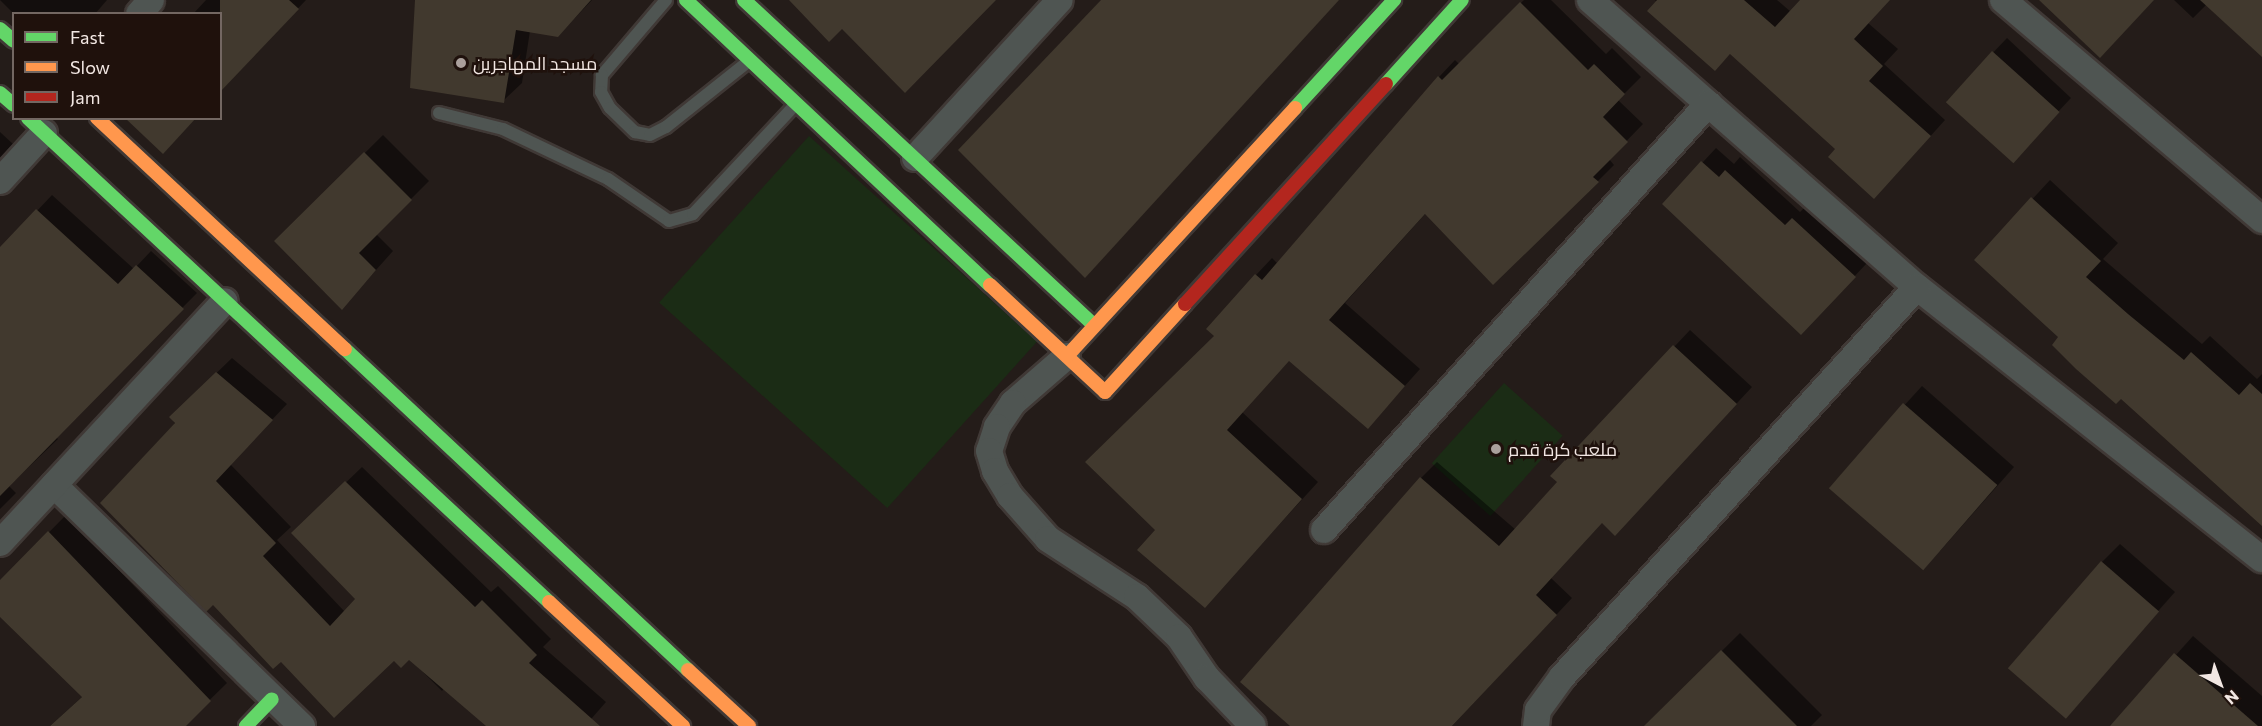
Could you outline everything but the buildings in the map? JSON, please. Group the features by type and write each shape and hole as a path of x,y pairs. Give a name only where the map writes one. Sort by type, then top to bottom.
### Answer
{"street":[{"path":"141,12 151,0"},
{"path":"686,0 1105,392 1462,0"},
{"path":"744,0 1094,325"},
{"path":"915,158 1060,0"},
{"path":"1253,726 1207,678 1179,637 1137,597 1036,527 995,471 989,451 997,427 1013,403 1067,356 1394,0"},
{"path":"1590,0 1917,287 2262,559"},
{"path":"2003,0 2262,220"},
{"path":"0,29 12,39"},
{"path":"0,93 12,103"},
{"path":"1324,530 1708,104"},
{"path":"99,120 749,726"},
{"path":"0,181 36,126 683,726"},
{"path":"1536,726 1538,710 1562,677 1917,287"},
{"path":"0,543 225,301"},
{"path":"54,485 272,699 303,726"},
{"path":"246,726 272,699"}],"lane":[{"path":"666,0 602,75 601,92 609,108 635,132 650,135 666,127 750,60"},
{"path":"439,112 503,129 608,178 669,220 693,214 797,104"}],"green space":[{"path":"809,136 1037,341 887,508 659,302"},
{"name":"ملعب كرة قدم","path":"1504,383 1563,436 1490,516 1432,463"}],"traffic: fast":[{"path":"686,0 990,285"},
{"path":"744,0 1094,325"},
{"path":"1295,108 1394,0"},
{"path":"1386,84 1462,0"},
{"path":"0,29 12,39"},
{"path":"0,93 12,103"},
{"path":"30,120 549,602"},
{"path":"345,349 688,670"},
{"path":"246,726 272,699"}],"traffic: slow":[{"path":"1067,356 1295,108"},
{"path":"99,120 345,349"},
{"path":"990,285 1105,392 1185,304"},
{"path":"549,602 683,726"},
{"path":"688,670 749,726"}],"traffic: jam":[{"path":"1185,304 1386,84"}],"place":[{"name":"مسجد المهاجرين","path":"461,63"},
{"name":"ملعب كرة قدم","path":"1496,449"}]}
